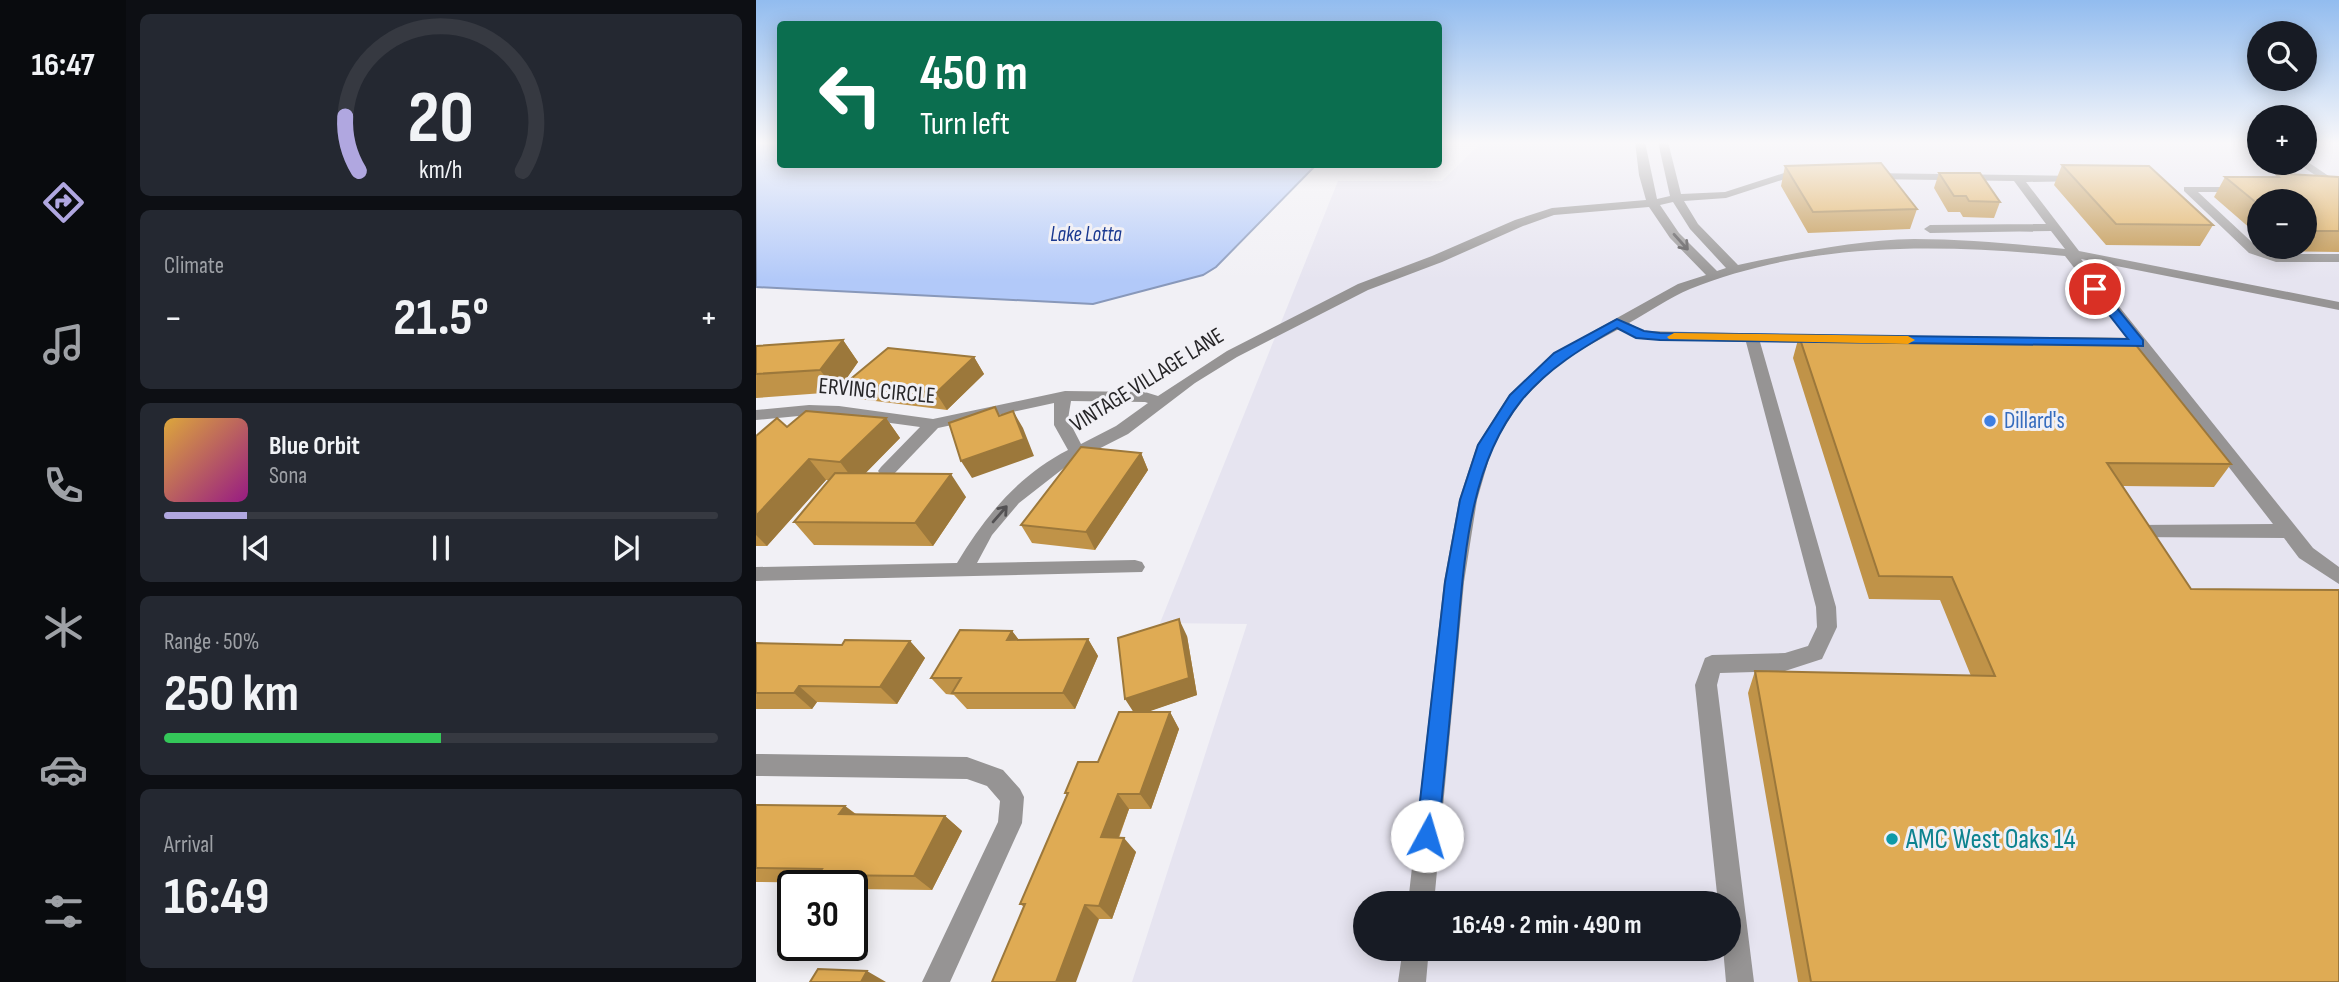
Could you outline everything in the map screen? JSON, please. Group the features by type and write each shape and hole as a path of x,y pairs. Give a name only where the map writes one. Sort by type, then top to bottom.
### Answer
{"street":[{"path":"1649,188 1651,198 1679,242 1715,276"},
{"path":"1674,188 1676,198 1706,240 1735,269"},
{"name":"VINTAGE VILLAGE LANE","path":"963,570 986,530 1013,499 1063,460 1122,430 1160,401 1232,354 1392,274 1437,259 1519,223 1552,212 1651,198 1726,195 1748,188"},
{"path":"2025,188 2056,227 2131,343 2306,553 2339,577"},
{"path":"2321,190 2339,188"},
{"path":"2247,189 2188,189 2247,244"},
{"path":"1922,217 1940,244"},
{"path":"1930,229 2023,222 2056,227"},
{"path":"1421,891 1454,582 1468,500 1485,445 1516,398 1559,356 1683,287 1735,269 1831,251 1912,243 1987,245 2072,253 2339,306"},
{"path":"2317,258 2339,258"},
{"path":"1617,322 1641,335 1838,339"},
{"path":"1740,982 1706,685 1712,664 1785,662 1815,653 1827,627 1826,607 1752,338"},
{"path":"1065,396 1060,405 1060,426 1079,452"},
{"name":"ERVING CIRCLE","path":"756,415 809,410 839,411 933,424 1065,396 1145,397 1160,401"},
{"path":"887,471 933,424"},
{"path":"2136,531 2288,531"},
{"path":"756,574 1135,567"},
{"path":"756,765 967,768 995,778 1012,797 1010,823 936,982"},
{"path":"1412,982 1414,961"}],"shaded area":[{"path":"1335,188 2339,188 2339,982 1132,982 1247,624 1160,623"}],"water":[{"name":"Lake Lotta","path":"756,188 1294,188 1216,267 1203,275 1093,304 756,287"}],"building":[{"path":"1798,188 1900,188 1917,209 1813,212"},
{"path":"1949,188 1990,188 2000,202 1969,201 1966,196 1954,196"},
{"path":"2083,188 2173,188 2213,225 2116,224"},
{"path":"2238,188 2339,188 2339,231 2317,231 2317,189 2247,189 2247,195"},
{"path":"1799,336 2131,339 2231,464 2107,463 2191,589 2339,590 2339,982 1811,982 1755,671 1995,676 1952,577 1879,576"},
{"path":"843,340 820,370 756,374 756,346"},
{"path":"888,348 974,357 936,393 847,382"},
{"path":"995,407 999,416 1013,411 1024,439 961,461 949,423"},
{"path":"806,411 886,418 840,462 809,459 756,516 756,436 777,418 787,427"},
{"path":"1081,447 1141,453 1086,532 1021,525"},
{"path":"835,473 951,474 915,523 794,522"},
{"path":"1179,619 1189,678 1125,699 1118,638"},
{"path":"960,630 1012,631 1007,640 1088,639 1063,693 952,693 961,678 931,678"},
{"path":"845,640 910,641 880,687 799,686 794,693 756,693 756,643 842,645"},
{"path":"1119,712 1170,712 1140,794 1118,794 1101,837 1124,838 1099,906 1085,905 1056,982 992,982 1025,904 1020,904 1068,793 1065,793 1078,762 1098,762"},
{"path":"756,805 845,806 839,814 945,816 914,876 868,876 868,870 756,868"},
{"path":"818,969 867,971 861,982 810,982"}],"slow traffic":[{"path":"1674,337 1908,340"}],"place":[{"name":"Dillard's","path":"1990,421"},
{"name":"AMC West Oaks 14","path":"1892,839"}],"route":[{"path":"1427,836 1454,582 1468,500 1485,445 1516,398 1559,356 1617,322 1641,335 1660,337 2138,343 2095,289"}]}
